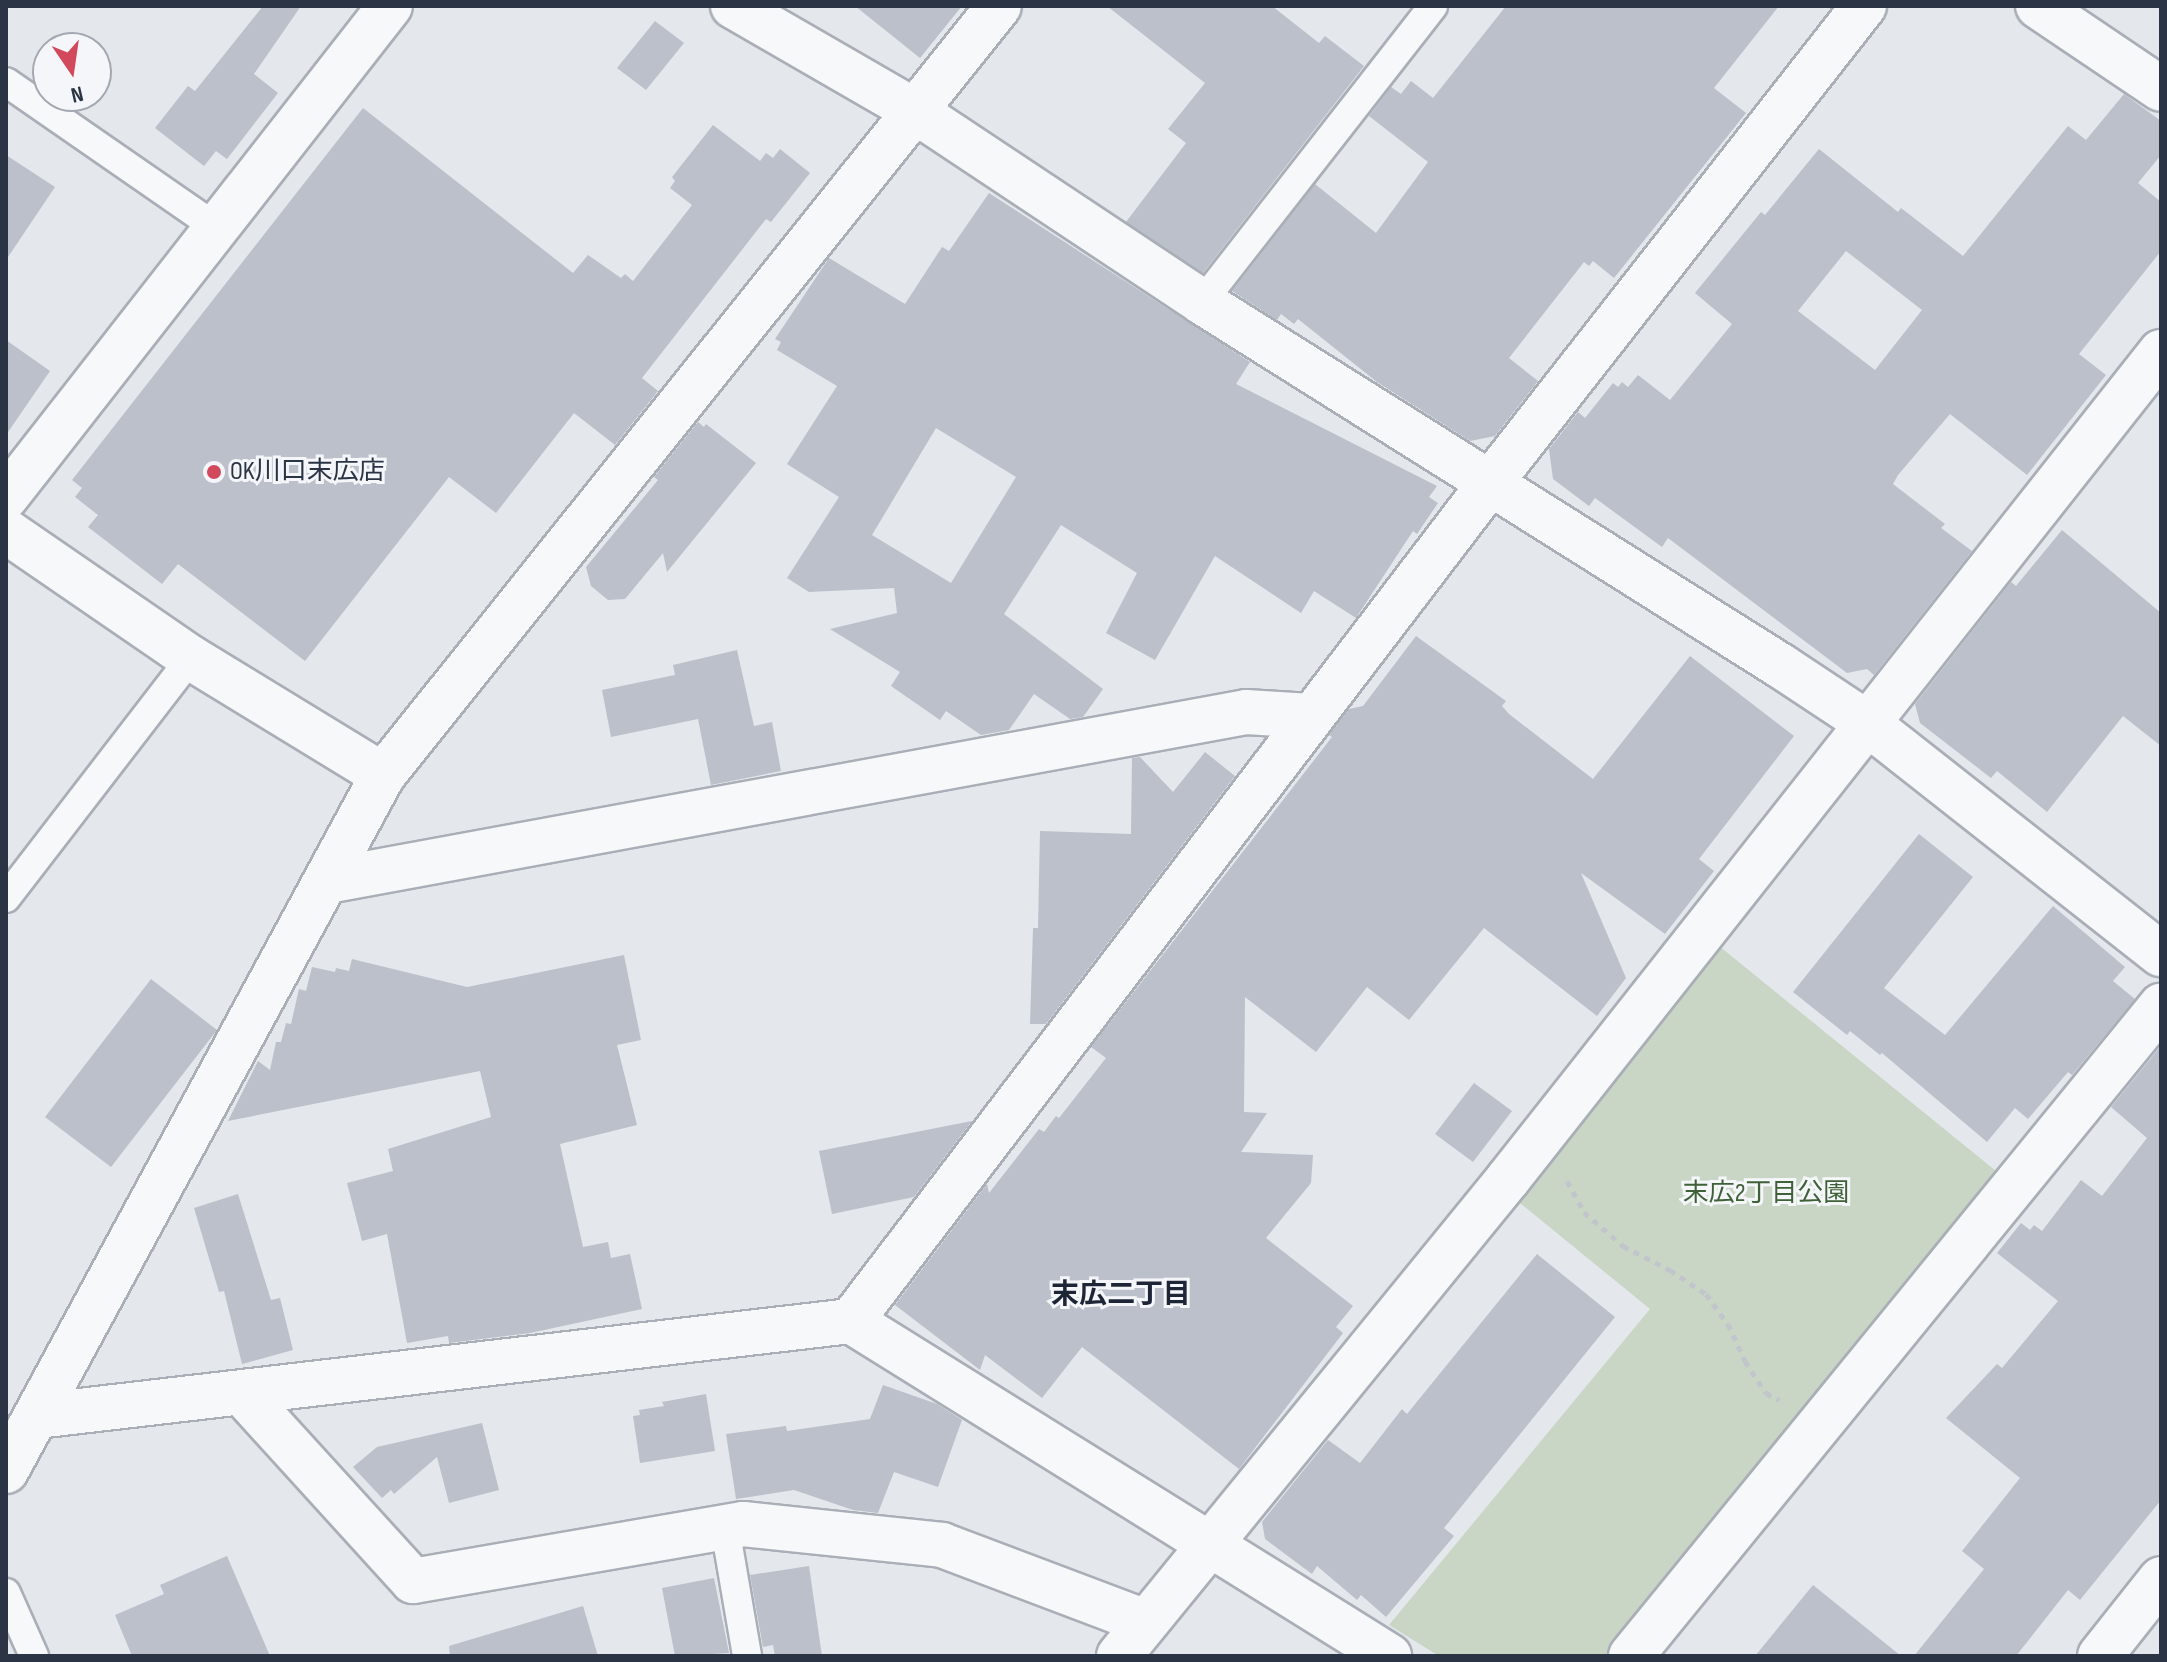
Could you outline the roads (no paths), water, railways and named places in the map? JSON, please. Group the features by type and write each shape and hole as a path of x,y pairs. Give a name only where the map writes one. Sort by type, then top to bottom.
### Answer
{"street":[{"path":"6,497 390,6"},
{"path":"733,6 915,111 1202,302 1491,482 1867,723 2161,954"},
{"path":"9,1458 37,1416 383,775 999,6"},
{"path":"851,1321 1491,482 1864,6"},
{"path":"2038,6 2161,89"},
{"path":"1119,1656 1544,1134 2161,352"},
{"path":"6,531 191,658 383,775"},
{"path":"327,881 1246,712 1311,716"},
{"path":"1631,1656 2161,1006"},
{"path":"37,1416 851,1321 1209,1547 1389,1656"},
{"path":"242,1393 413,1581 743,1524 942,1545 1146,1622"},
{"path":"2100,1656 2161,1579"}],"lane":[{"path":"1202,302 1433,6"},
{"path":"6,82 217,228"},
{"path":"6,898 191,658"},
{"path":"725,1528 747,1656"},
{"path":"6,1593 34,1656"}],"place":[{"name":"OK川口末広店","path":"214,472"}],"district":[{"name":"末広二丁目","path":"1121,1295"}],"park label":[{"name":"末広2丁目公園","path":"1766,1194"}]}
